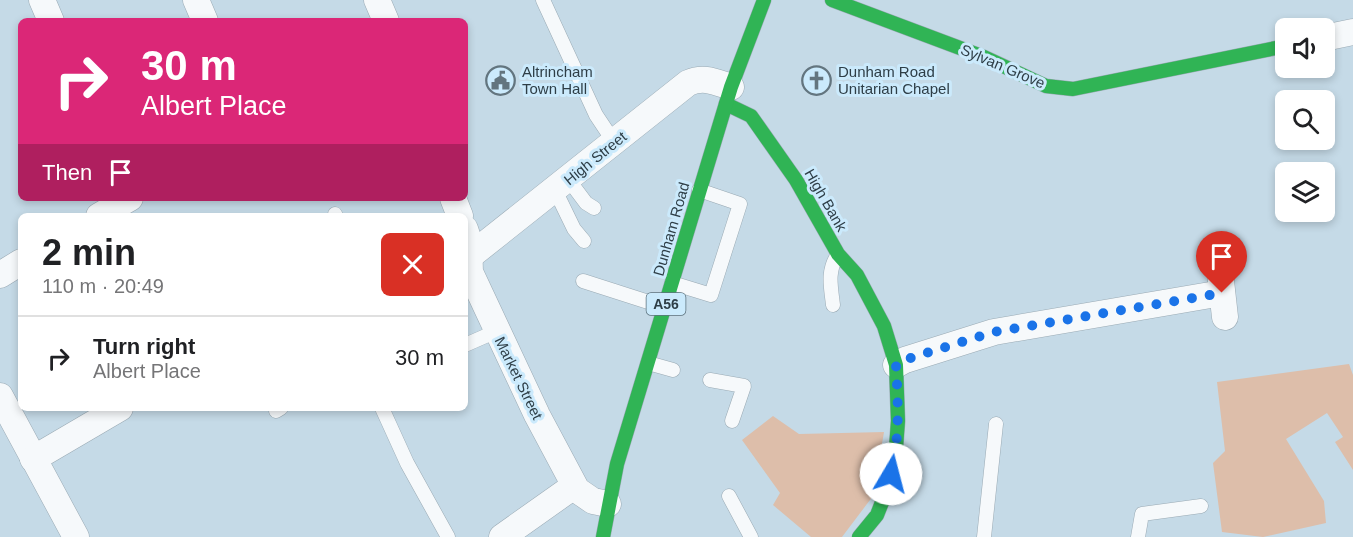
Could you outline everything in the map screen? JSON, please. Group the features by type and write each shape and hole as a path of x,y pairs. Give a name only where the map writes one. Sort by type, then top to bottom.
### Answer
{"main road":[{"name":"Dunham Road","path":"608,504 617,464 728,96 764,0"},
{"name":"Sylvan Grove","path":"832,0 984,57 1046,86 1073,89 1275,48"},
{"name":"High Bank","path":"728,96 751,116 796,180 838,254 857,275 884,326 896,365 898,421 895,461 877,515 864,535"},
{"name":"A56","path":"603,537 608,504"}],"street":[{"path":"42,0 50,18"},
{"path":"196,0 204,18"},
{"path":"378,0 385,18"},
{"path":"1335,36 1353,32"},
{"name":"High Street","path":"468,257 688,83 697,79 707,79 728,96"},
{"path":"104,213 125,201"},
{"path":"896,365 904,360 994,332 1224,305 1218,255"},
{"name":"Market Street","path":"468,263 470,272 497,331 574,486 593,501 608,504"},
{"path":"0,274 18,264"},
{"path":"0,396 76,537"},
{"path":"33,459 115,411"},
{"path":"502,537 574,486"}],"lane":[{"path":"543,0 596,115 614,142"},
{"path":"562,185 594,208"},
{"path":"562,185 574,229 584,241"},
{"path":"672,283 711,295 740,204 699,190"},
{"path":"833,306 830,274 831,266 838,254"},
{"path":"583,281 664,308"},
{"path":"468,344 497,331"},
{"path":"648,363 673,370"},
{"path":"710,380 744,386 732,421"},
{"path":"383,411 406,463 448,537"},
{"path":"984,537 996,424"},
{"path":"729,496 751,537"},
{"path":"1138,537 1142,514 1201,506"}],"shaded area":[{"path":"1349,364 1353,375 1353,470 1335,442 1343,437 1327,413 1286,439 1324,501 1326,523 1263,537 1222,532 1213,463 1225,451 1217,382"},
{"path":"773,416 799,434 884,432 873,496 842,537 811,537 773,505 780,493 742,440"}],"traffic: fast":[{"path":"603,537 617,464 731,87 764,0"},
{"path":"832,0 984,57 1046,86 1073,89 1275,48"},
{"path":"726,104 751,116 796,180 838,254 857,275 884,326 896,365 898,421 895,461 877,515 859,537"}],"place":[{"name":"Altrincham Town Hall","path":"501,80"},
{"name":"Dunham Road Unitarian Chapel","path":"817,80"}],"route":[{"path":"891,474 895,461 898,421 896,365 904,360 994,332 1222,293"}]}
